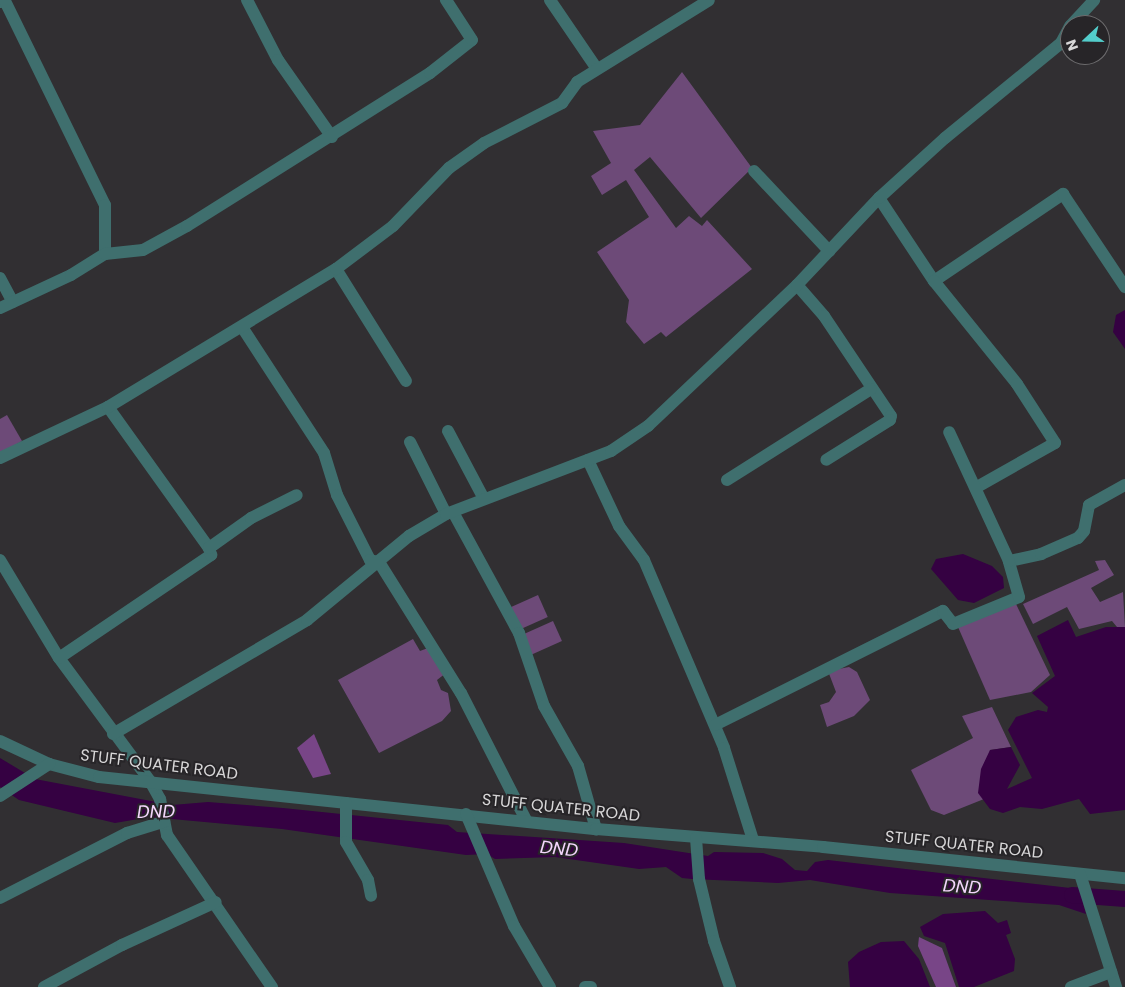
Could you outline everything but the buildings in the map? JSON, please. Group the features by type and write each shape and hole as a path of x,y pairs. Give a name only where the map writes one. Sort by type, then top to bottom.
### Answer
{"street":[{"path":"247,0 278,60 332,137"},
{"path":"0,308 71,276 105,254 143,250 332,137 430,73 472,40 446,0"},
{"path":"550,0 597,69"},
{"path":"0,458 108,407 336,269 393,226 449,168 484,143 562,103 577,82 709,0"},
{"path":"1080,15 1094,0"},
{"path":"0,2 5,1 105,205 105,254"},
{"path":"113,734 307,620 409,536 450,513 611,451 648,426 797,285 879,198 945,138 1060,44"},
{"path":"754,171 829,251"},
{"path":"934,281 1063,194 1125,287"},
{"path":"879,198 934,281 1022,391 1055,443 976,487"},
{"path":"336,269 406,382"},
{"path":"0,278 13,302"},
{"path":"797,285 824,316 890,420 826,460"},
{"path":"242,327 324,453 337,495 370,560 379,562 461,693 526,820"},
{"path":"727,480 871,389"},
{"path":"59,658 211,555 209,548 108,407"},
{"path":"448,431 484,499"},
{"path":"715,725 943,611 953,624 1019,597 1009,561 986,516 976,487 949,432"},
{"path":"410,442 519,633 544,706 578,766 596,829"},
{"path":"588,460 619,526 644,560 666,619 715,725 753,840"},
{"path":"1009,561 1041,554 1078,538 1084,530 1089,505 1125,485"},
{"path":"209,548 251,518 297,495"},
{"path":"0,560 59,658 113,734 150,781 160,799 166,829 272,987"},
{"name":"STUFF QUATER ROAD","path":"0,742 49,764 98,777 150,781 346,808 466,814 596,829 696,838 753,840 1125,878"},
{"path":"2,795 49,764"},
{"path":"346,808 346,839 368,880 371,896"},
{"path":"466,814 481,855 514,926 550,987"},
{"path":"0,898 127,833 166,829"},
{"path":"696,838 699,879 713,938 730,987"},
{"path":"1080,874 1116,987"},
{"path":"44,987 122,945 216,902"},
{"path":"1071,987 1111,972"},
{"path":"586,987 591,987"}],"shaded area":[{"path":"682,72 752,168 701,218 650,157 634,170 676,228 689,216 702,226 707,220 752,269 666,337 661,332 644,344 626,322 629,300 597,252 649,217 626,180 602,195 591,176 611,163 593,131 640,125"},
{"path":"7,415 22,441 0,454 0,419"},
{"path":"1105,560 1114,575 1091,588 1100,602 1123,592 1125,627 1117,627 1112,621 1079,629 1067,607 1033,624 1023,604 1099,570 1095,561"},
{"path":"538,595 548,617 520,629 511,607"},
{"path":"1016,604 1050,675 1031,692 990,700 958,627"},
{"path":"553,621 562,641 532,655 523,634"},
{"path":"413,639 420,651 428,648 446,673 437,680 441,690 448,693 451,711 442,721 379,753 338,680"},
{"path":"849,667 857,672 870,700 854,716 827,727 820,705 829,702 836,692 828,671"},
{"path":"992,707 1011,747 990,750 984,799 944,815 931,810 911,770 973,738 962,716"},
{"path":"314,734 331,774 313,778 297,748"},
{"path":"919,937 942,948 956,987 936,987 918,946"}],"water":[{"path":"1125,310 1125,349 1113,332 1116,315"},
{"path":"963,554 992,566 1003,577 1004,588 974,603 958,600 931,569 936,559"},
{"path":"1068,620 1076,637 1106,627 1125,627 1125,810 1090,814 1079,799 1042,809 1020,807 1003,813 990,809 978,793 981,769 990,750 1011,747 1020,765 1007,789 1032,778 1008,730 1016,717 1038,710 1047,712 1048,707 1032,693 1055,676 1037,636"},
{"path":"0,758 35,779 172,805 208,802 283,808 448,825 457,832 624,843 708,856 714,852 763,853 782,859 795,870 807,871 815,862 828,860 1079,889 1086,914 1059,905 890,893 810,880 778,883 692,879 682,878 666,867 639,869 555,857 495,859 487,854 466,855 282,829 150,817 115,823 19,800 0,787"},
{"path":"985,911 998,923 1007,920 1011,933 1006,935 1015,959 1014,971 974,987 959,987 945,943 924,936 920,927 943,914"},
{"path":"904,941 919,959 930,987 850,987 848,962 859,952 881,942"}],"waterway":[{"name":"DND","path":"1072,895 1125,899"}]}
